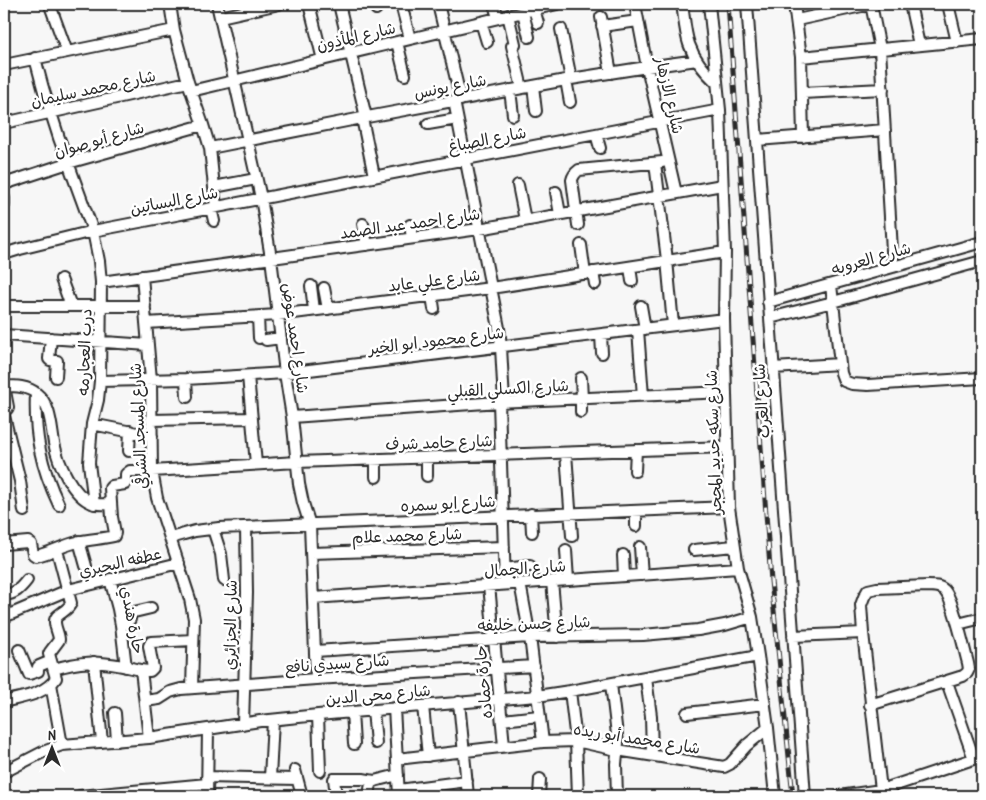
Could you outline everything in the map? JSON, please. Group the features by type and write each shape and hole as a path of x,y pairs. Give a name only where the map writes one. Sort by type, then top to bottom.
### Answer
{"street":[{"path":"51,4 50,8 67,52"},
{"path":"170,4 174,30 189,87 210,148 214,187 214,220"},
{"name":"شارع احمد عوض","path":"218,4 261,198 271,258 303,503 310,525 316,679"},
{"path":"220,17 252,7 279,4"},
{"path":"309,4 323,60"},
{"path":"339,4 351,53 374,176"},
{"path":"401,4 410,39"},
{"path":"438,4 445,30 458,100 458,119 501,347 501,455 505,584"},
{"path":"494,4 498,18"},
{"name":"شارع المأذون","path":"189,87 234,81 508,16 546,5 557,4"},
{"name":"شارع الازهار","path":"635,4 676,193"},
{"path":"682,4 688,44 708,75 717,83"},
{"name":"شارع سكه حديد المحجر","path":"709,4 720,110 730,507 738,568 752,618 758,656 775,796"},
{"name":"شارع العرب","path":"747,4 805,796"},
{"path":"794,4 801,57 803,137"},
{"path":"797,20 871,4 880,49 893,267"},
{"path":"910,4 919,45"},
{"path":"948,4 957,42"},
{"path":"534,9 538,23"},
{"path":"523,12 529,37"},
{"path":"508,16 515,44 512,46 522,88"},
{"path":"610,73 602,22 638,20"},
{"path":"482,22 486,42"},
{"path":"561,29 569,80 570,102"},
{"path":"4,65 174,30"},
{"path":"801,57 982,39"},
{"path":"397,42 405,75"},
{"name":"درب العجارمه","path":"35,58 50,113 93,231 99,261 101,282 100,381 98,400 92,424 89,463 94,504"},
{"name":"شارع يونس","path":"210,148 510,90 647,66 697,60"},
{"path":"533,86 536,111"},
{"name":"شارع محمد سليمان","path":"4,122 189,87"},
{"path":"802,93 882,89"},
{"path":"510,90 513,115"},
{"name":"شارع الصباغ","path":"261,198 720,110"},
{"path":"428,124 458,119"},
{"name":"شارع أبو صوان","path":"4,184 68,163 203,125"},
{"path":"757,140 885,130"},
{"path":"596,134 600,148"},
{"path":"578,225 572,180 576,172 579,170 669,161"},
{"path":"655,163 673,325"},
{"path":"214,187 256,179"},
{"path":"518,185 525,220"},
{"name":"شارع احمد عبد الصمد","path":"101,282 479,229 576,211 596,212 660,196 722,185"},
{"path":"556,192 560,214"},
{"path":"4,198 4,205"},
{"name":"شارع البساتين","path":"4,254 93,231 261,198"},
{"path":"363,224 367,245"},
{"path":"410,225 412,238"},
{"name":"شارع العروبه","path":"768,302 982,242"},
{"path":"582,245 595,284"},
{"name":"شارع علي عابد","path":"146,324 258,317 328,309 490,288 725,252"},
{"name":"شارع العروبه","path":"770,318 982,261"},
{"path":"630,267 632,281"},
{"name":"شارع المسجد الشرقي","path":"142,276 151,380 152,471 157,498 190,599 194,618 192,688"},
{"path":"62,279 71,306"},
{"path":"831,285 841,373 844,380 852,384 868,385 982,378"},
{"path":"311,286 314,310"},
{"path":"324,288 328,309"},
{"path":"432,295 434,310"},
{"path":"4,306 144,306"},
{"path":"641,306 643,396"},
{"path":"258,317 263,339 281,338"},
{"name":"شارع محمود ابو الخير","path":"100,381 186,379 285,373 724,319"},
{"path":"4,335 148,345"},
{"path":"601,335 602,353"},
{"path":"50,338 49,358 50,360 57,361 56,377"},
{"path":"773,368 840,364"},
{"path":"248,376 256,464"},
{"path":"581,378 581,412"},
{"path":"186,379 187,397"},
{"path":"4,410 8,407 4,386 25,388 36,394 48,411 57,456 66,476 77,492 85,499 94,504 111,504 115,534 112,537 79,541 50,553 36,556 33,554 31,544 28,542 4,544"},
{"name":"شارع الكسلي القبلي","path":"292,417 501,402 726,392"},
{"path":"36,394 35,413 39,451 50,488 59,505"},
{"path":"4,416 20,481 24,510"},
{"path":"151,420 252,418"},
{"path":"92,424 152,436"},
{"path":"128,451 130,431"},
{"name":"شارع حامد شرف","path":"111,504 110,487 125,484 128,472 376,459 566,453 588,457 636,450 727,447"},
{"path":"635,471 636,450"},
{"path":"566,453 572,536"},
{"path":"427,458 427,476"},
{"path":"376,459 376,477"},
{"name":"شارع ابو سمره","path":"170,538 195,531 213,529 730,507"},
{"path":"636,510 636,526"},
{"path":"531,514 532,532"},
{"name":"شارع الجزائري","path":"243,724 247,593 246,528"},
{"path":"213,529 221,554 224,580"},
{"path":"79,541 86,566"},
{"path":"694,550 734,546"},
{"name":"شارع محمد علام","path":"311,553 504,547"},
{"path":"640,548 642,575"},
{"path":"4,702 34,694 46,688 56,678 50,654 59,640 55,619 68,609 71,603 57,550"},
{"path":"566,550 568,580"},
{"path":"623,555 624,576"},
{"name":"عطفه البحيري","path":"4,617 68,590 178,564"},
{"path":"504,569 530,566"},
{"name":"شارع الجمال","path":"313,598 738,568"},
{"name":"حارة هندي","path":"110,579 121,625 126,667"},
{"path":"4,595 16,592 27,580"},
{"path":"552,581 557,637"},
{"path":"520,583 530,637 543,742"},
{"name":"حارة حماده","path":"489,585 504,746"},
{"path":"870,704 947,682 967,673 969,669 968,663 958,624 949,598 944,590 937,586 877,588 868,590 861,605 870,704 881,790"},
{"path":"121,625 127,624 126,620 130,619 130,613 151,608"},
{"name":"شارع حسن خليفه","path":"315,651 530,637 643,635 698,630 752,618"},
{"path":"958,624 982,618"},
{"path":"793,636 863,633"},
{"path":"149,738 145,701 149,646 151,642 193,640"},
{"path":"19,650 30,674 38,671 39,666 67,665 80,662 94,662 147,670"},
{"name":"شارع محى الدين","path":"4,772 43,752 62,745 149,738 318,715 537,696 646,678 758,656"},
{"path":"94,662 102,742"},
{"name":"شارع سيدي نافع","path":"145,701 159,699 174,690 192,688 534,666"},
{"path":"646,678 651,716 652,755"},
{"path":"839,796 881,790 978,758 947,682"},
{"path":"51,684 62,745"},
{"path":"611,684 618,736 616,764 617,796"},
{"path":"570,691 576,741 578,796"},
{"path":"459,702 468,796"},
{"path":"687,713 765,704"},
{"path":"423,706 428,756"},
{"path":"394,708 399,793 466,781"},
{"path":"373,710 376,743"},
{"path":"352,712 354,744"},
{"path":"115,713 117,741"},
{"path":"318,715 320,771"},
{"path":"502,720 540,716"},
{"path":"270,778 273,720"},
{"name":"شارع محمد أبو ريده","path":"397,759 543,742 576,741 618,750 724,767 730,764 747,745 768,728"},
{"path":"207,796 208,730"},
{"path":"80,796 207,780 270,778 296,774 302,796"},
{"path":"336,796 333,775 374,781 398,775"},
{"path":"538,796 540,779"},
{"path":"371,796 371,785 374,781"}],"railway":[{"path":"728,4 771,581 793,796"}]}
